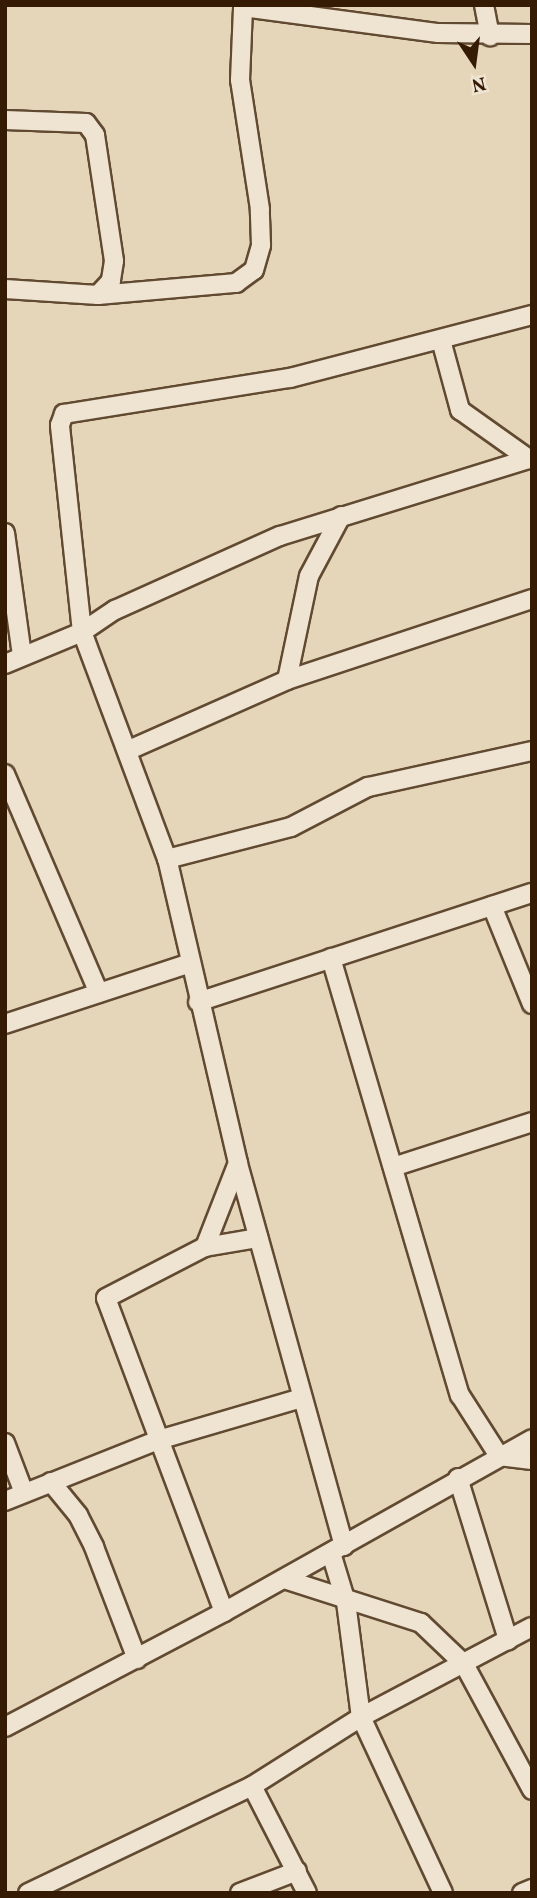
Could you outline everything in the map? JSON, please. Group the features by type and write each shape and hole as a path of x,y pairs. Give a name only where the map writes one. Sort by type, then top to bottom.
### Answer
{"street":[{"path":"484,5 490,36"},
{"path":"8,291 98,295 236,283 254,270 261,245 260,209 240,80 239,6 490,36 532,34"},
{"path":"5,120 86,123 95,135 114,261 111,281 98,295"},
{"path":"443,1893 362,1717 338,1549 302,1398 257,1238 188,964 167,859 129,750 82,632 60,425 64,414 290,379 532,315"},
{"path":"442,340 460,410 530,459"},
{"path":"5,664 82,632 115,610 236,554 341,516 530,459"},
{"path":"286,680 309,576 341,516"},
{"path":"5,533 22,656"},
{"path":"129,750 286,680 532,599"},
{"path":"167,859 291,827 368,787 532,751"},
{"path":"5,774 99,993"},
{"path":"198,1002 532,893"},
{"path":"492,906 532,1004"},
{"path":"331,958 453,1376 499,1456"},
{"path":"5,1024 188,964"},
{"path":"393,1167 532,1122"},
{"path":"205,1247 238,1163"},
{"path":"224,1612 106,1298 205,1247 257,1238"},
{"path":"5,1501 158,1440 302,1398"},
{"path":"5,1727 224,1612 458,1478 532,1439"},
{"path":"5,1443 24,1493"},
{"path":"499,1456 532,1460"},
{"path":"458,1478 508,1640"},
{"path":"51,1482 78,1515 94,1547 137,1659"},
{"path":"284,1579 345,1602 413,1619 464,1664 532,1790"},
{"path":"28,1893 252,1786 362,1717 532,1627"},
{"path":"252,1786 307,1893"},
{"path":"240,1893 296,1871"},
{"path":"522,1893 532,1889"}]}
